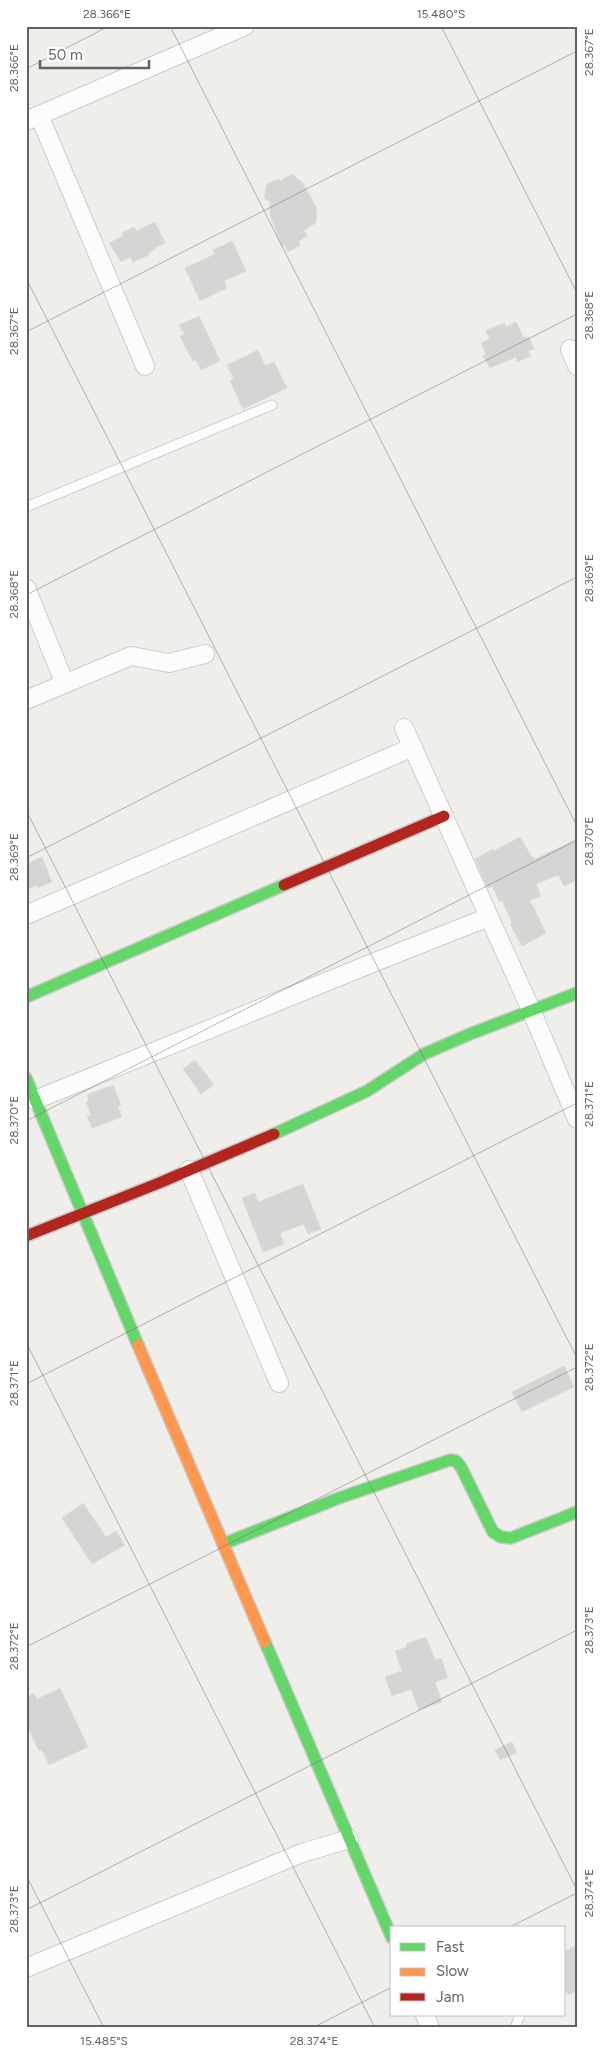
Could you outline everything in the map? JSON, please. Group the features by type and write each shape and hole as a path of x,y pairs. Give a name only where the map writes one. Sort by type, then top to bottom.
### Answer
{"street":[{"path":"145,366 33,118 245,26"},
{"path":"570,349 577,366"},
{"path":"26,588 65,684"},
{"path":"26,700 131,656 169,663 205,654"},
{"path":"404,728 490,917 577,1119"},
{"path":"26,915 413,747"},
{"path":"26,997 444,816"},
{"path":"35,1100 490,917"},
{"path":"26,1236 189,1170 332,1108 367,1091 424,1054 577,993"},
{"path":"26,1078 390,1933"},
{"path":"189,1170 279,1383"},
{"path":"223,1544 338,1498 450,1460 456,1461 461,1467 493,1532 500,1537 511,1538 577,1512"},
{"path":"26,1968 302,1853 350,1839"},
{"path":"424,2016 430,2028"}],"lane":[{"path":"26,507 272,405"},
{"path":"515,2028 520,2016"}],"building":[{"path":"292,174 303,183 317,209 316,223 304,230 307,236 299,241 300,246 287,252 285,245 282,246 270,215 270,201 264,199 267,184 279,179 280,181"},
{"path":"155,222 165,243 148,253 149,255 133,262 130,257 121,262 109,243 123,236 122,233 134,227 136,231"},
{"path":"232,241 246,271 224,281 227,288 200,301 185,268 215,254 213,250"},
{"path":"199,316 220,361 201,370 196,360 193,361 180,336 184,334 179,325"},
{"path":"516,322 524,338 529,337 534,349 528,351 531,356 517,362 516,357 490,368 483,356 486,354 481,343 490,339 485,331 504,323 506,327"},
{"path":"258,350 265,366 274,362 287,388 243,409 230,381 234,379 227,365"},
{"path":"520,837 535,859 577,839 577,880 564,886 559,876 556,876 536,884 541,896 530,900 546,933 522,946 510,924 512,923 502,900 499,901 492,886 488,888 475,859"},
{"path":"42,857 52,882 38,888 37,885 26,890 26,864"},
{"path":"195,1060 214,1085 201,1094 183,1069"},
{"path":"113,1085 121,1105 118,1106 122,1117 92,1128 87,1116 91,1115 86,1102 89,1100 87,1095"},
{"path":"303,1184 321,1229 308,1234 304,1224 280,1233 284,1244 263,1252 242,1198 255,1193 258,1202"},
{"path":"564,1366 574,1387 522,1412 512,1392"},
{"path":"83,1503 106,1537 116,1531 125,1545 92,1564 62,1518"},
{"path":"426,1637 435,1660 441,1658 448,1678 435,1682 442,1702 419,1710 411,1689 392,1696 385,1677 402,1671 395,1651 407,1647 406,1644"},
{"path":"60,1688 88,1747 49,1765 42,1750 39,1751 26,1723 26,1697 34,1693 37,1699"},
{"path":"512,1742 517,1753 500,1760 495,1750"},
{"path":"577,1945 577,1991 568,1995 566,1991 566,1951"}],"traffic: fast":[{"path":"26,997 284,885"},
{"path":"274,1134 367,1091 424,1054 470,1034 577,993"},
{"path":"26,1078 138,1345"},
{"path":"223,1544 339,1498 450,1460 456,1461 461,1467 493,1532 501,1537 511,1538 577,1512"},
{"path":"265,1642 390,1933"}],"traffic: slow":[{"path":"138,1345 265,1642"}],"traffic: jam":[{"path":"284,885 444,816"},
{"path":"26,1236 159,1183 274,1134"}]}
